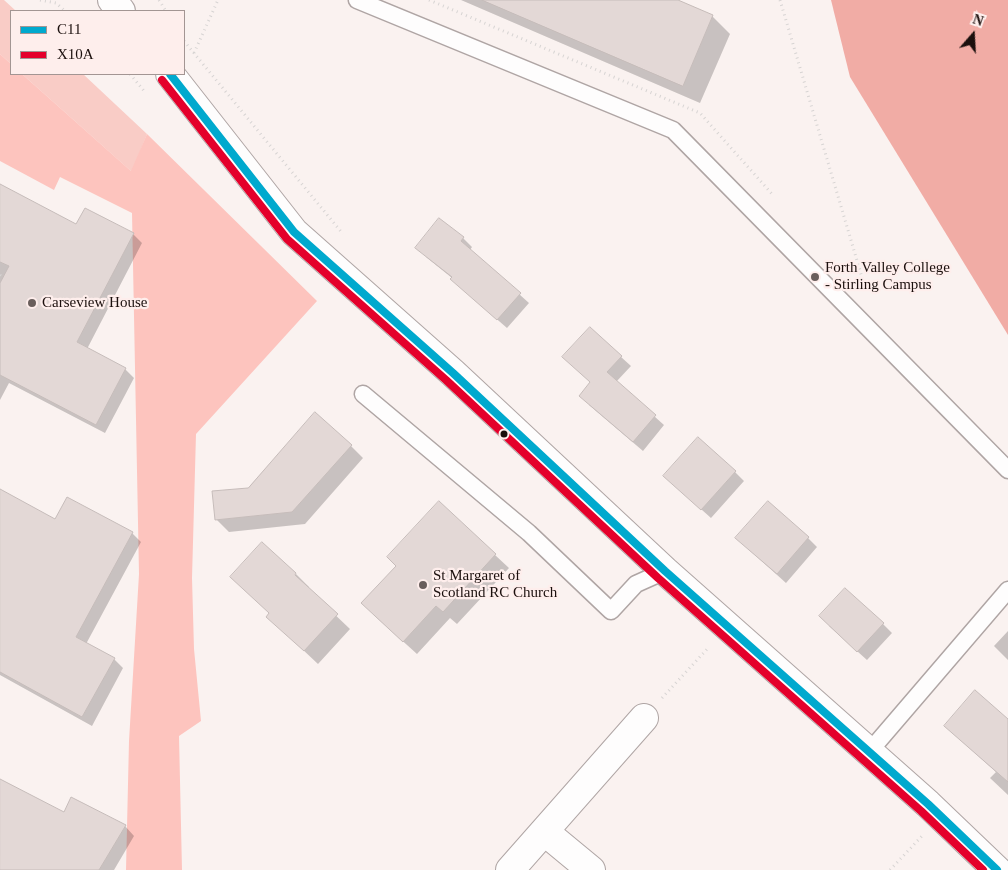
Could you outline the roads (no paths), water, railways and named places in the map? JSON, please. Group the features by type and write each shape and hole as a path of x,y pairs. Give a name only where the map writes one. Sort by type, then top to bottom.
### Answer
{"street":[{"path":"112,0 120,10"},
{"path":"171,75 294,232 453,373 727,626 941,816 997,870"},
{"path":"510,870 644,718"},
{"path":"545,832 591,870"}],"lane":[{"path":"357,0 673,130 1008,470"},
{"path":"363,394 529,533 611,611 636,584 666,570"},
{"path":"869,752 1008,590"}],"place":[{"name":"Forth Valley College - Stirling Campus","path":"815,277"},
{"name":"Carseview House","path":"32,303"},
{"name":"St Margaret of Scotland RC Church","path":"423,585"}]}
